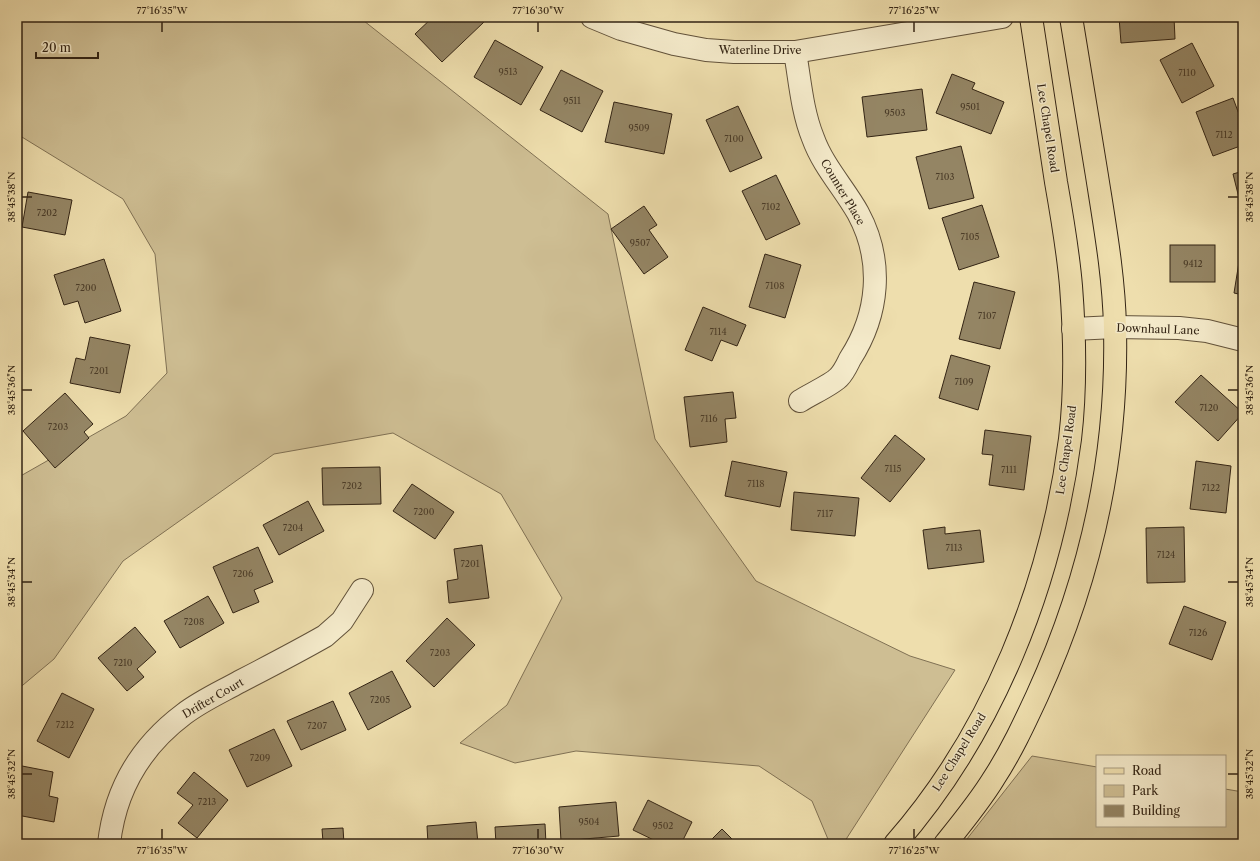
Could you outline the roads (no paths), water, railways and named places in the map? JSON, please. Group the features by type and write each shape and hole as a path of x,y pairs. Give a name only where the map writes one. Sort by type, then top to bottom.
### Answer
{"main road":[{"name":"Lee Chapel Road","path":"895,844 916,819 970,737 995,692 1015,650 1045,559 1056,515 1070,439 1074,366 1071,286 1031,17"},
{"path":"945,844 995,777 1024,723 1049,670 1073,608 1092,541 1103,492 1112,426 1115,387 1115,327 1110,257 1071,17"}],"street":[{"name":"Waterline Drive","path":"592,17 621,29 685,46 734,52 795,52 1002,17"},
{"name":"Counter Place","path":"795,52 804,112 813,139 823,160 858,213 870,244 875,270 874,299 871,314 858,347 839,378 800,401"},
{"name":"Downhaul Lane","path":"1073,329 1115,327 1193,329 1243,340"},
{"name":"Drifter Court","path":"109,844 113,820 123,788 141,755 161,733 193,707 325,636 342,622 362,590"}]}
